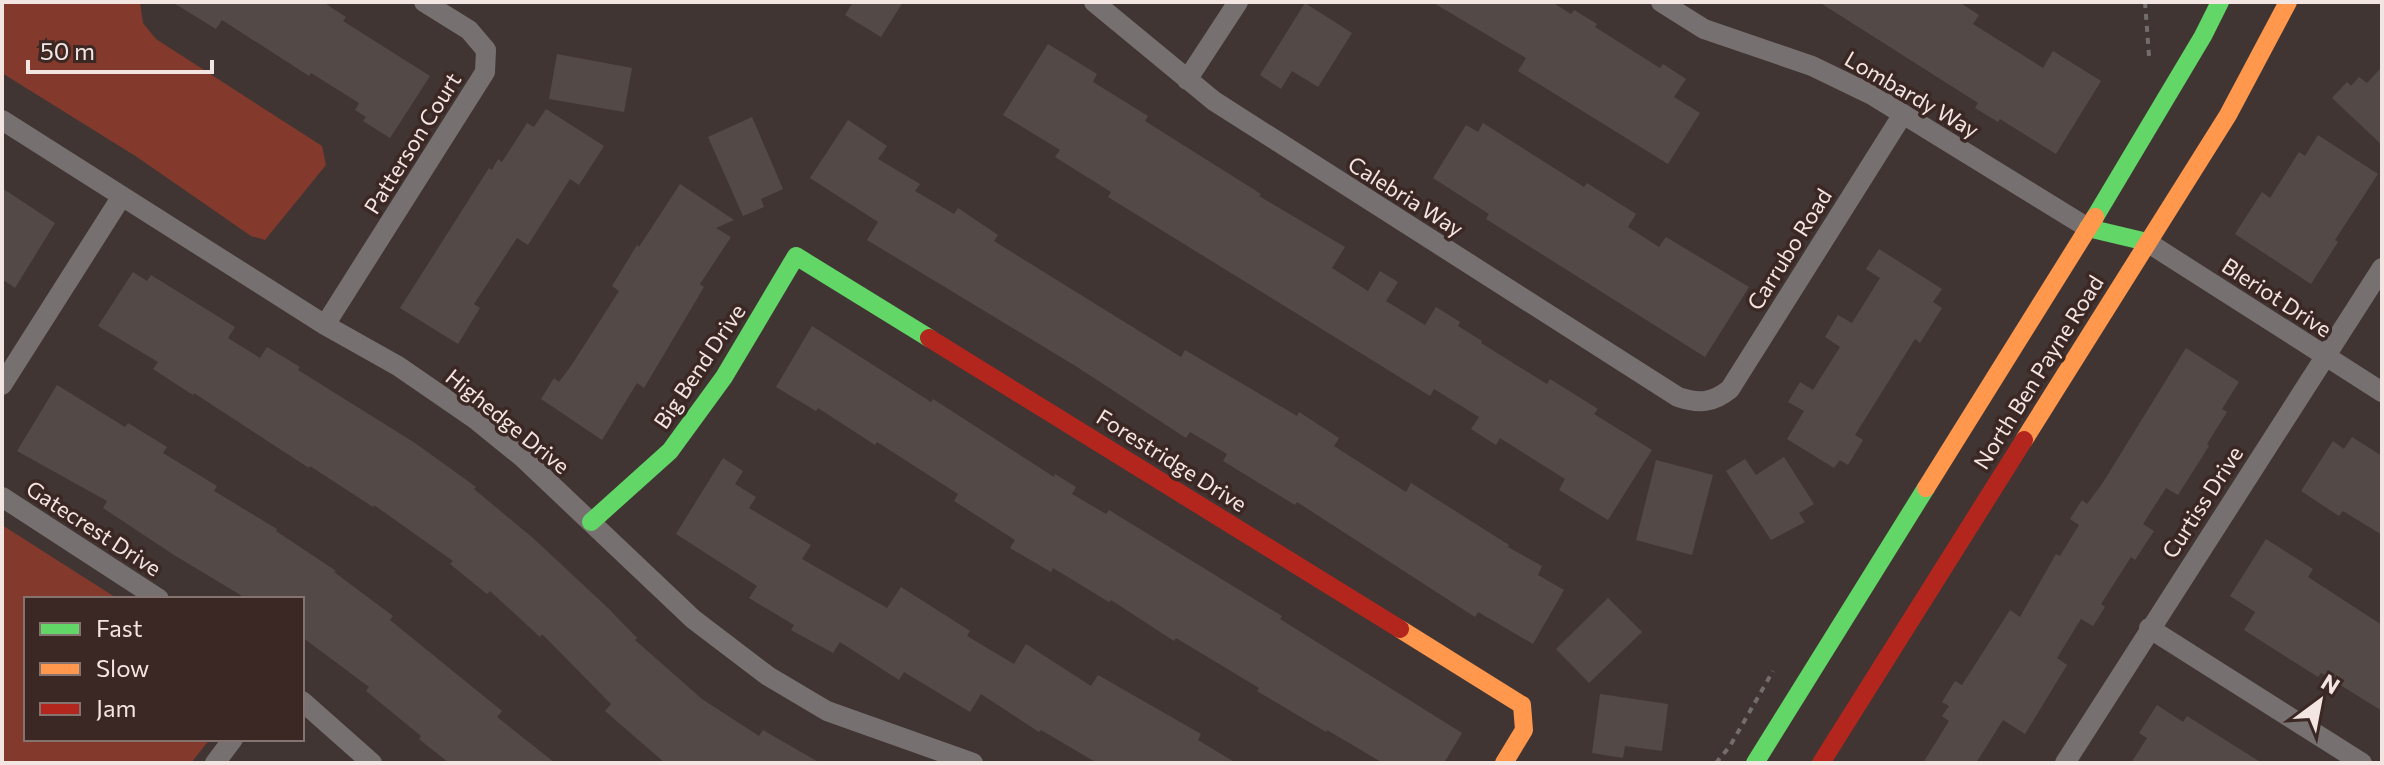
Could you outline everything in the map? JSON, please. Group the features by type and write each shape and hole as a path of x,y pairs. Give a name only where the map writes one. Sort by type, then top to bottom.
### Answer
{"street":[{"name":"Patterson Court","path":"325,325 485,72 486,50 469,30 424,2"},
{"name":"Calebria Way","path":"1094,2 1187,80 1246,123 1678,397 1709,402"},
{"path":"1187,80 1238,2"},
{"name":"Lombardy Way","path":"1661,2 1725,38 1841,78 2088,228"},
{"name":"North Ben Payne Road","path":"1755,763 2088,228 2203,36 2220,2"},
{"name":"North Ben Payne Road","path":"1821,763 2228,115 2288,2"},
{"name":"Carrubo Road","path":"1709,402 1730,389 1903,114"},
{"name":"Highedge Drive","path":"2,120 325,325 398,366 475,419 522,457 693,619 768,676 827,711 973,763"},
{"path":"2,385 122,196"},
{"path":"2088,228 2147,242"},
{"name":"Bleriot Drive","path":"2147,242 2382,392"},
{"name":"Big Bend Drive","path":"591,522 670,451 724,377 796,256"},
{"name":"Forestridge Drive","path":"796,256 1522,705 1524,730 1504,763"},
{"name":"Curtiss Drive","path":"2065,763 2382,268"},
{"name":"Gatecrest Drive","path":"2,497 156,597"},
{"path":"2149,628 2362,763"},
{"path":"304,703 372,763"},
{"path":"215,763 232,741"}],"path":[{"path":"2145,2 2149,56"},
{"path":"1716,763 1730,746 1773,671"}],"shaded area":[{"path":"2,2 140,2 143,23 156,39 322,146 326,165 265,240 251,236 137,157 2,73"},
{"path":"2,525 115,597 24,597 24,741 208,741 191,763 2,763"}],"building":[{"path":"172,2 323,2 346,17 343,21 430,76 390,138 363,121 366,117 355,110 359,103 311,73 309,76 222,20 216,29"},
{"path":"853,2 903,2 881,37 845,15"},
{"path":"1432,2 1552,2 1571,14 1574,10 1660,68 1663,64 1686,79 1674,97 1700,113 1668,164 1518,71 1526,58"},
{"path":"1819,2 1959,2 1979,15 1973,24 2043,68 2053,51 2101,81 2056,154 2000,119 1998,122 1975,108 1978,103"},
{"path":"1305,3 1352,33 1318,87 1292,71 1281,89 1260,75"},
{"path":"1048,44 1097,74 1093,82 1148,116 1145,121 1261,194 1259,196 1345,247 1332,268 1368,291 1380,271 1398,282 1386,301 1425,325 1436,307 1460,322 1458,326 1481,343 1547,384 1550,379 1598,409 1594,414 1652,450 1608,520 1559,490 1565,479 1500,438 1496,445 1471,429 1479,417 1434,389 1430,396 1108,197 1111,192 1055,157 1060,150 1003,115"},
{"path":"557,54 632,68 624,112 549,99"},
{"path":"2382,67 2382,145 2332,98 2347,82 2351,86 2359,77 2367,83"},
{"path":"546,109 604,146 579,185 570,179 528,245 517,238 474,304 480,308 458,344 400,308 489,168 492,170 498,159 502,162 527,123 534,127"},
{"path":"752,117 783,189 761,199 764,207 743,216 708,137"},
{"path":"848,120 887,146 878,159 920,184 915,191 954,214 958,208 998,235 994,241 1181,357 1185,350 1297,416 1299,412 1339,438 1334,446 1406,492 1411,483 1542,566 1538,575 1564,590 1533,644 1478,612 1475,617 1297,502 1295,505 1223,461 1227,454 1190,432 1186,438 1074,365 867,240 878,222 810,178"},
{"path":"1483,123 1584,187 1587,183 1636,214 1628,227 1659,247 1666,237 1749,287 1705,357 1486,219 1489,214 1433,178 1466,125 1478,132"},
{"path":"2318,135 2378,174 2311,284 2235,234 2262,192 2270,198 2299,152 2305,156"},
{"path":"680,184 734,220 716,228 731,237 700,284 704,287 644,388 637,383 602,440 541,399 554,378 559,382 571,366 619,291 612,286"},
{"path":"2,188 55,223 15,288 2,279"},
{"path":"1879,249 1942,289 1933,302 1942,308 1920,343 1915,339 1855,435 1863,440 1848,465 1840,460 1834,468 1787,439 1804,411 1788,402 1800,382 1813,390 1840,347 1825,337 1838,315 1852,323 1880,278 1866,269"},
{"path":"133,272 147,281 151,275 235,327 228,338 260,358 267,347 300,367 298,370 415,443 476,487 474,489 533,538 608,608 637,638 635,640 702,699 759,736 763,730 820,763 665,763 605,711 611,704 542,634 540,637 490,591 487,594 450,564 453,561 374,505 309,468 153,369 158,362 98,326"},
{"path":"812,326 931,402 933,399 1054,477 1055,474 1076,487 1072,494 1106,514 1109,510 1282,616 1280,619 1462,733 1444,763 1383,763 1326,732 1257,691 1259,688 1176,638 1174,641 1111,600 1109,602 1053,568 1051,572 1010,548 1015,540 954,501 958,494 877,442 875,445 818,408 816,411 776,387"},
{"path":"2186,348 2239,382 2222,409 2227,412 2207,444 2209,446 2178,495 2166,488 2143,524 2154,531 2135,560 2131,557 2101,604 2105,607 2093,626 2081,619 2057,658 2067,665 2025,734 2003,720 1976,763 1923,763 1949,721 1942,716 1949,706 1942,702 1955,681 1962,685 2010,610 2020,617 2056,554 2060,556 2079,525 2070,519 2082,500 2087,504 2102,484"},
{"path":"57,385 125,427 128,423 167,447 163,453 217,486 214,491 277,529 393,616 390,620 502,711 497,717 555,763 449,763 366,691 369,687 304,638 304,597 244,597 103,508 107,501 17,451"},
{"path":"2352,437 2382,456 2382,535 2343,511 2339,516 2301,491 2333,441 2344,449"},
{"path":"1784,457 1814,504 1799,513 1805,522 1771,540 1726,471 1745,459 1756,475"},
{"path":"723,458 743,471 735,484 756,497 749,508 811,545 802,559 887,608 901,587 970,631 967,636 1014,664 1026,644 1091,686 1098,675 1201,734 1198,740 1236,763 1097,763 1041,730 1039,732 981,694 970,712 904,672 899,680 840,642 833,653 791,630 794,625 749,598 757,586 676,534"},
{"path":"1656,460 1713,475 1692,555 1636,540"},
{"path":"2266,539 2313,569 2308,577 2382,625 2382,711 2321,673 2318,677 2244,630 2255,612 2230,596"},
{"path":"1608,598 1642,632 1589,683 1556,649"},
{"path":"1600,694 1668,704 1662,751 1625,746 1623,758 1592,753"},
{"path":"2157,705 2183,722 2187,716 2262,763 2131,763 2147,738 2139,733"}],"traffic: fast":[{"path":"2095,217 2220,2"},
{"path":"2088,228 2147,242"},
{"path":"591,522 670,451 724,377 796,256 929,338"},
{"path":"1755,763 1926,488"}],"traffic: slow":[{"path":"2024,440 2228,115 2288,2"},
{"path":"1926,488 2095,217"},
{"path":"1400,629 1522,705 1524,730 1504,763"}],"traffic: jam":[{"path":"929,338 1400,629"},
{"path":"1821,763 2024,440"}]}
